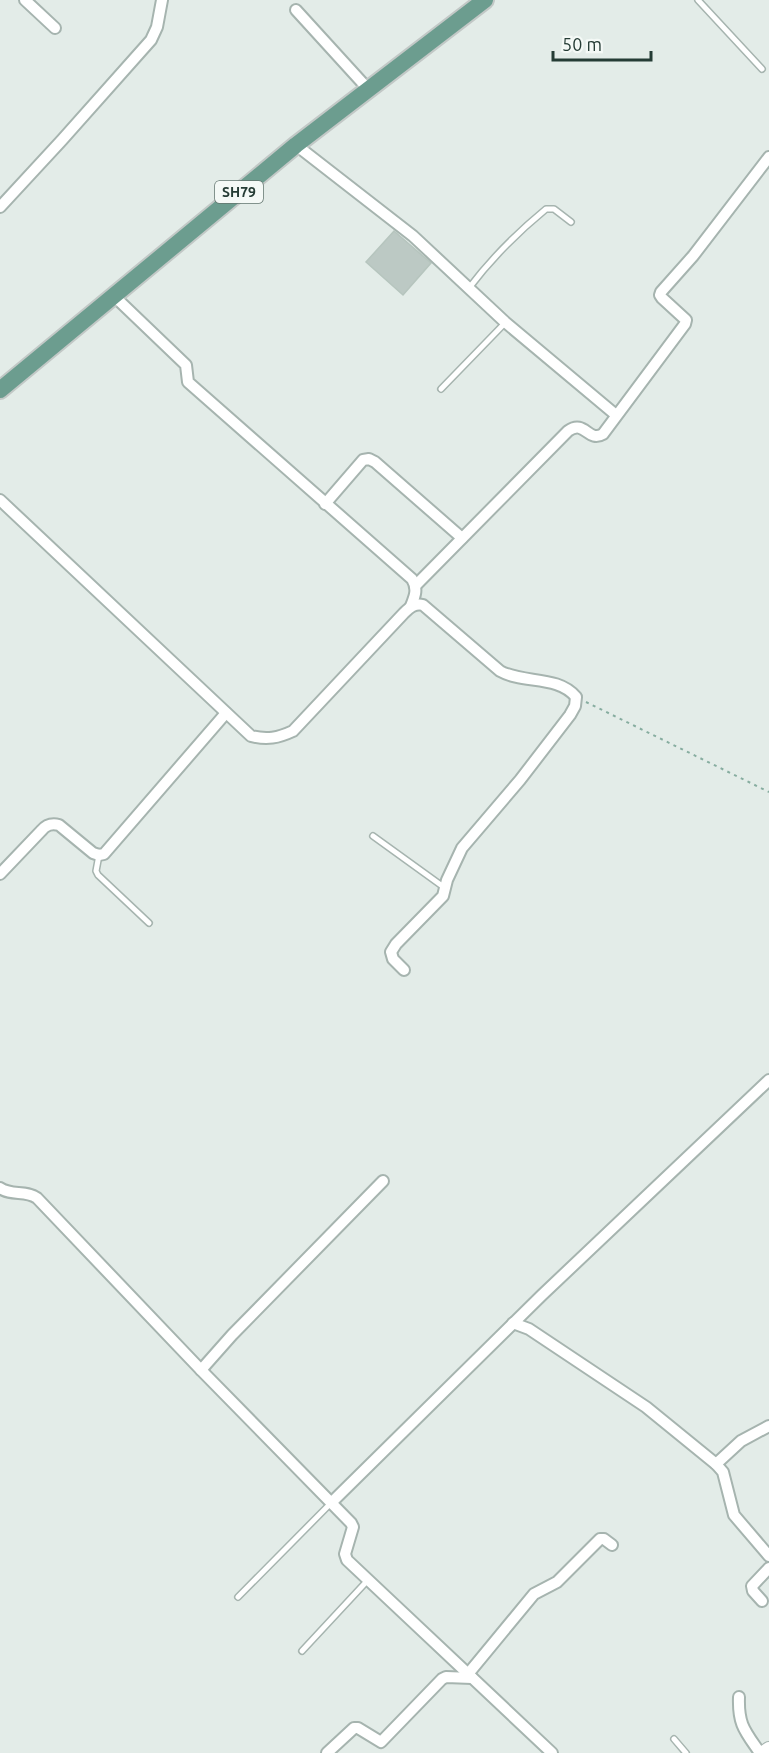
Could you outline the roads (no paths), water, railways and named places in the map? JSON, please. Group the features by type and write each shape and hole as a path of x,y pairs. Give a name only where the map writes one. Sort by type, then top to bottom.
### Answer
{"main road":[{"name":"SH79","path":"0,390 296,145 484,0"}],"street":[{"path":"25,0 55,28"},
{"path":"0,207 151,40 157,27 162,0"},
{"path":"296,10 368,89"},
{"path":"296,145 399,225 505,322 616,415"},
{"path":"416,585 568,431 578,427 594,437 603,434 686,324 683,316 662,298 661,292 693,256 769,157"},
{"path":"0,500 251,736 265,739 282,737 293,730 411,606 416,593 416,585 412,579 188,382 186,365 114,296"},
{"path":"325,504 363,460 369,459 462,538"},
{"path":"404,970 393,959 391,952 396,944 443,896 447,880 462,848 520,780 570,715 575,706 576,697 571,691 561,686 506,675 423,605 411,606"},
{"path":"0,874 46,825 59,825 93,853 104,854 226,713"},
{"path":"332,1502 513,1323 769,1080"},
{"path":"201,1370 232,1335 383,1181"},
{"path":"0,1188 6,1192 32,1194 37,1198 351,1523 353,1527 345,1554 347,1560 552,1753"},
{"path":"513,1323 529,1329 646,1407 716,1464 723,1472 734,1515 769,1556"},
{"path":"716,1464 741,1441 769,1426"},
{"path":"327,1753 354,1728 358,1728 381,1742 442,1679 470,1676 534,1594 557,1582 600,1539 612,1545"},
{"path":"762,1601 753,1591 752,1586 769,1568"},
{"path":"740,1697 739,1710 742,1726 761,1753 769,1749"}],"lane":[{"path":"698,0 762,69"},
{"path":"469,288 481,272 546,208 554,209 571,222"},
{"path":"441,388 505,322"},
{"path":"373,836 445,888"},
{"path":"99,855 96,871 98,875 149,923"},
{"path":"238,1597 332,1502"},
{"path":"302,1651 368,1580"},
{"path":"674,1739 686,1753"}]}
